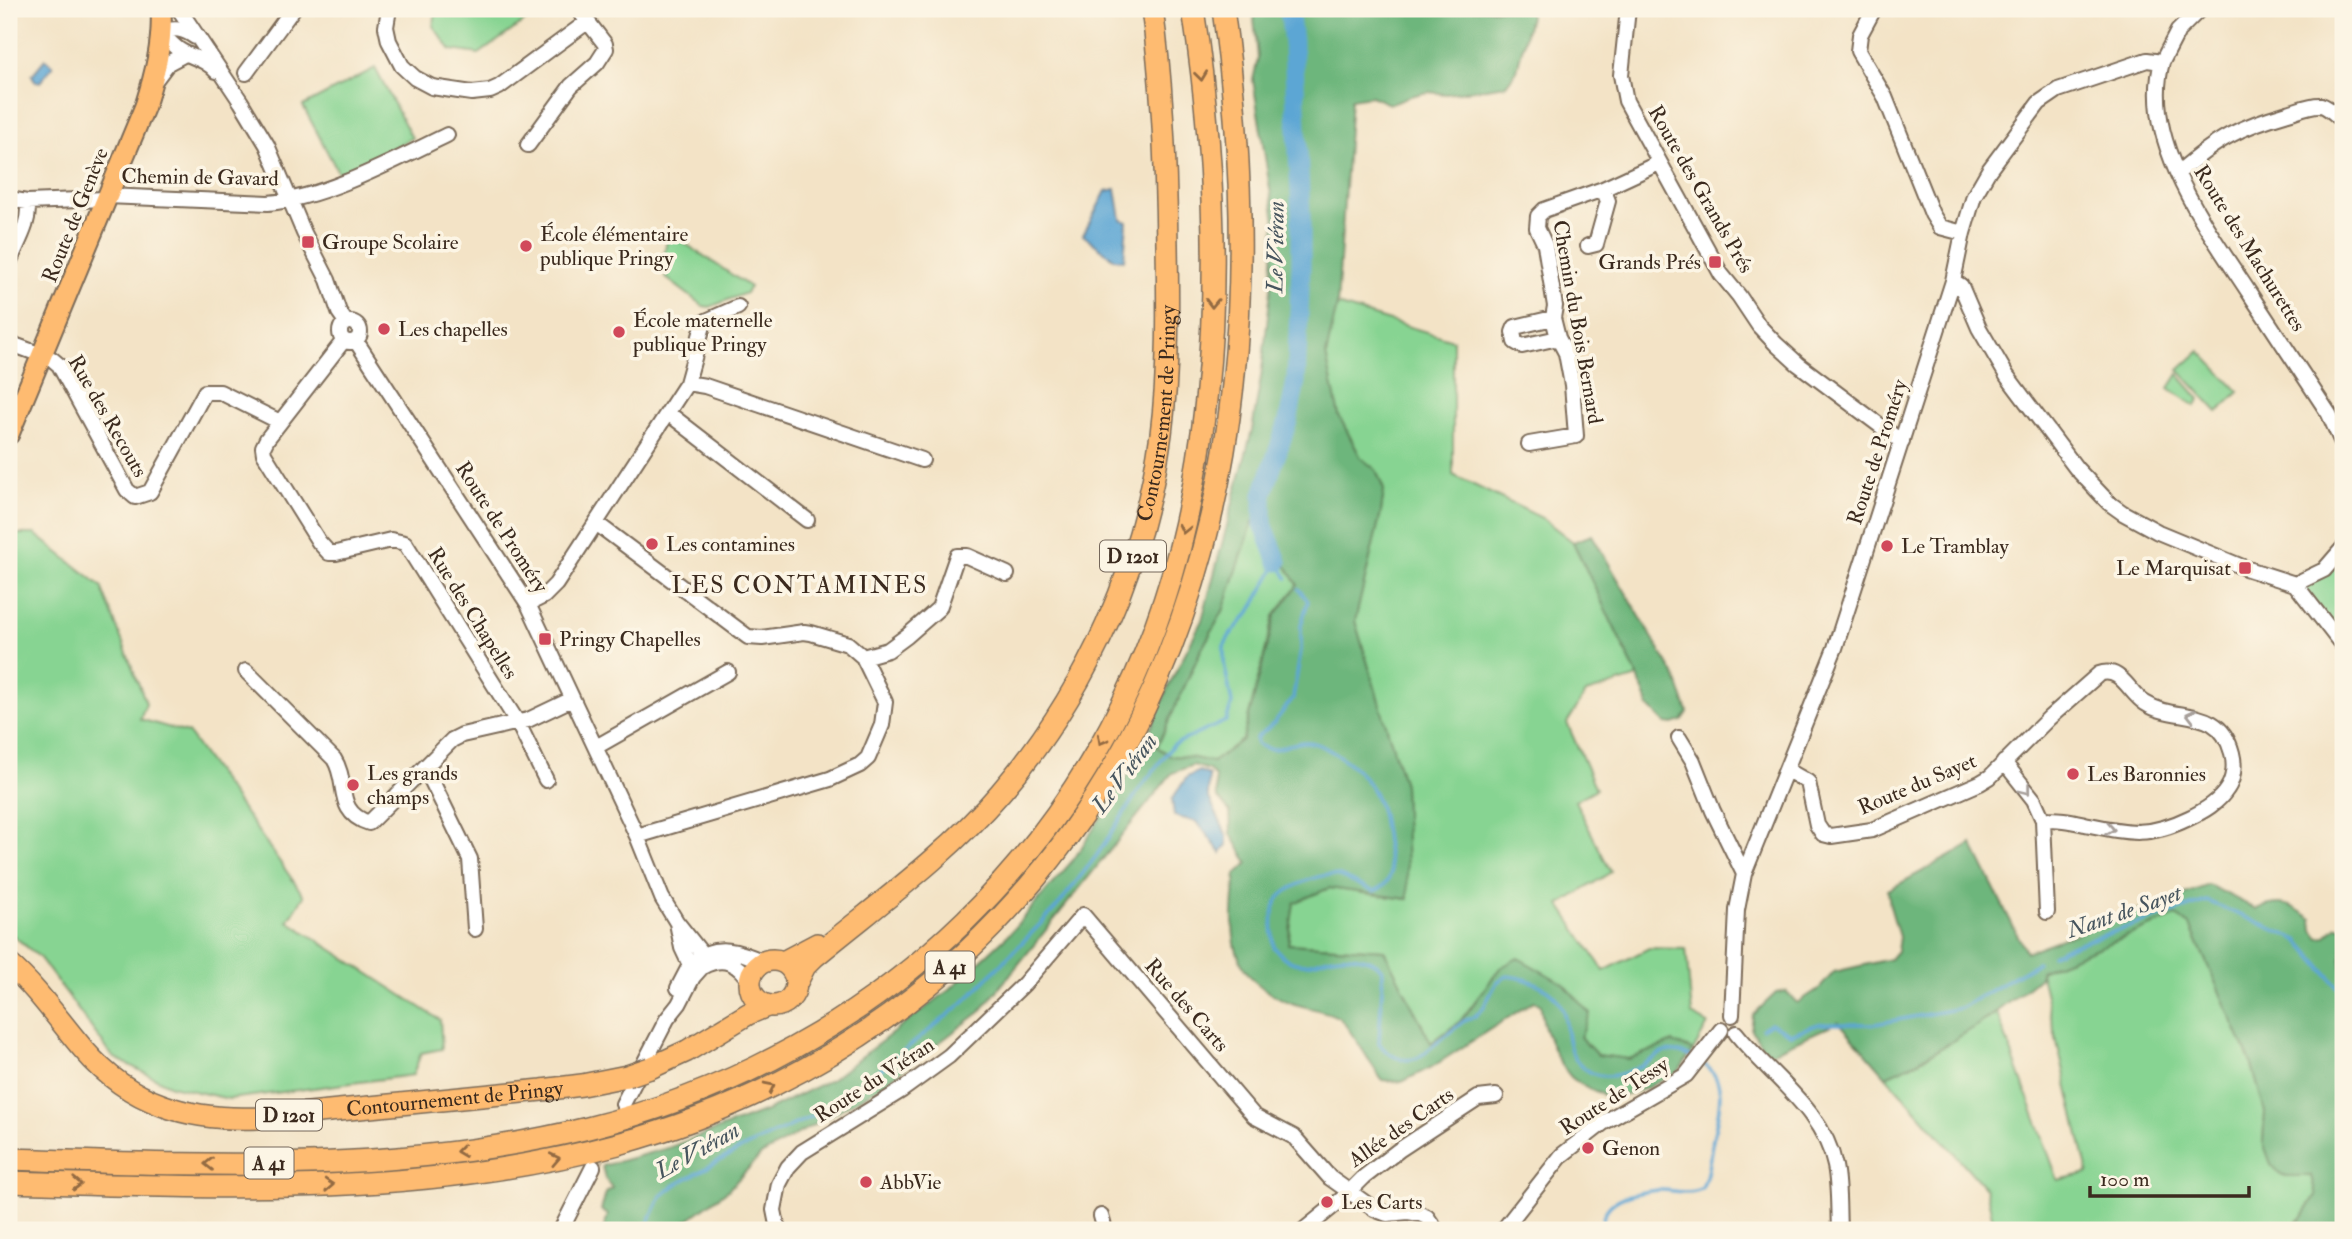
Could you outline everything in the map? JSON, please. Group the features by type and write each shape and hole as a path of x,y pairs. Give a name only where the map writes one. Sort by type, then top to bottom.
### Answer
{"highway":[{"name":"Contournement de Pringy","path":"699,1044 738,1008 756,968 813,947 891,886 939,844 995,786 1034,736 1092,635 1118,573 1137,512 1153,429 1158,362 1158,179 1154,104 1143,9"},
{"name":"Contournement de Pringy","path":"9,964 37,992 90,1057 116,1080 155,1103 203,1117 249,1118 582,1085 627,1076 650,1068 699,1044 748,1014 767,1006 780,1006 788,1001 814,957 951,845 1020,769 1083,674 1125,579 1153,482 1162,423 1167,361 1165,150 1161,81 1152,9"},
{"name":"A 41","path":"9,1159 220,1164 359,1160 461,1151 590,1128 711,1089 788,1052 855,1012 955,931 989,897 1043,833 1092,759 1137,671 1167,591 1180,547 1197,461 1207,389 1212,313 1212,217 1208,143 1192,9"},
{"name":"A 41","path":"9,1182 228,1187 394,1181 522,1166 614,1145 708,1114 821,1060 865,1033 922,991 986,933 1051,860 1096,799 1117,762 1171,650 1195,580 1208,531 1218,489 1232,399 1240,304 1240,191 1234,104 1223,9"},
{"path":"774,962 792,969 797,982"},
{"path":"750,985 756,1000 767,1006"}],"main road":[{"name":"Route de Genève","path":"9,434 151,86 158,58 161,9"}],"street":[{"path":"179,9 267,145 304,233 328,279 338,312 346,322 340,331 350,341"},
{"path":"246,73 293,9"},
{"path":"389,9 386,34 402,66 425,84 472,93 499,87 583,13 606,49 597,63 571,86 528,145"},
{"name":"Route des Grands Prés","path":"1628,9 1621,63 1623,91 1629,107 1721,274 1740,296 1759,326 1798,364 1902,442"},
{"path":"1874,9 1858,40 1860,55 1885,97 1932,214 1940,227 1963,233"},
{"path":"2162,62 2178,31 2200,9"},
{"path":"201,42 187,31 175,28 161,31 185,54 210,65 241,102"},
{"path":"151,86 168,63 185,54"},
{"name":"Route de Proméry","path":"1732,1014 1737,910 1744,874 1839,637 1953,281 1970,206 1979,186 2006,145 2039,103 2058,90 2147,60 2162,62"},
{"name":"Route des Machurettes","path":"2162,62 2158,105 2167,145 2178,173 2213,236 2329,414 2343,445"},
{"path":"2178,173 2220,140 2259,121 2320,105 2343,121"},
{"name":"Chemin de Gavard","path":"9,199 27,202 106,198 268,203 291,200 324,191 447,135"},
{"name":"Chemin du Bois Bernard","path":"1529,444 1576,436 1572,385 1566,353 1558,338 1553,318 1555,306 1545,245 1537,228 1538,216 1544,210 1603,189 1659,163"},
{"path":"1588,246 1596,244 1608,201 1603,189"},
{"path":"9,263 26,221 27,202"},
{"path":"1953,281 1961,286 1991,351 2030,409 2076,468 2109,503 2170,537 2245,568 2295,584 2343,646"},
{"path":"528,604 544,596 556,584 687,383 704,322 738,307"},
{"path":"1553,318 1515,327 1515,342 1522,346 1558,338"},
{"name":"Route de Proméry","path":"350,341 528,604 638,836 662,898 698,962"},
{"name":"Rue des Chapelles","path":"350,341 267,439 263,447 264,454 329,553 391,540 405,543 518,723 546,780"},
{"path":"9,343 42,356"},
{"name":"Rue des Recouts","path":"42,356 59,365 127,490 135,497 150,492 205,392 220,392 281,422"},
{"path":"687,383 705,386 922,460"},
{"path":"668,413 807,520"},
{"path":"596,523 748,637 762,638 804,632 848,644 863,657 885,702 885,713 872,752 860,765 831,779 638,836"},
{"path":"2295,584 2324,570 2343,548"},
{"path":"863,657 888,650 939,608 957,556 967,556 1007,574"},
{"path":"246,671 334,759 341,774 346,803 352,814 369,823 445,746 462,735 518,723 572,699"},
{"name":"Route du Sayet","path":"1787,770 1808,782 1818,829 1823,834 1831,836 1867,831 1980,783 2099,674 2109,671 2116,674 2137,696 2150,705 2195,716 2216,726 2225,736 2233,756 2230,784 2213,805 2172,826 2157,831 2132,833 2058,819 2043,820"},
{"path":"596,747 728,672"},
{"path":"1679,738 1693,761 1713,811 1744,874"},
{"path":"2004,762 2034,800 2043,820 2048,912"},
{"path":"425,767 470,859 475,929"},
{"name":"Rue des Carts","path":"1083,915 1248,1110 1261,1121 1294,1137 1326,1174 1381,1212 1413,1212 1427,1217 1436,1230"},
{"name":"Route du Viéran","path":"778,1230 774,1210 777,1191 788,1167 802,1152 902,1090 949,1056 1024,984 1083,915"},
{"path":"623,1104 667,1019 693,978 698,962 718,950 729,950 774,962"},
{"path":"698,962 729,962 738,966 750,985"},
{"path":"1732,1014 1741,1024 1736,1033 1728,1035 1721,1030 1720,1024 1723,1017 1732,1014"},
{"name":"Route de Tessy","path":"1503,1230 1554,1163 1571,1147 1603,1123 1664,1089 1692,1069 1721,1030"},
{"path":"1736,1033 1807,1109 1825,1136 1837,1177 1839,1230"},
{"name":"Allée des Carts","path":"1304,1230 1399,1150 1467,1105 1482,1097 1496,1096"},
{"path":"561,1230 593,1167"}],"green space":[{"path":"437,9 542,9 479,54 451,50 433,26"},
{"path":"1253,9 1528,9 1530,16 1517,70 1506,85 1446,94 1428,92 1389,104 1371,96 1351,99 1337,305 1326,355 1339,416 1361,458 1376,470 1384,490 1355,621 1404,785 1408,899 1329,888 1294,903 1288,944 1384,950 1431,1043 1461,1021 1500,968 1518,958 1564,984 1590,1014 1580,1037 1597,1055 1629,1059 1673,1042 1693,1051 1678,1072 1647,1088 1611,1099 1579,1083 1565,1070 1547,1033 1541,1005 1534,1001 1432,1067 1402,1082 1382,1080 1339,1018 1270,993 1255,981 1244,967 1237,952 1233,916 1236,874 1248,863 1231,834 1230,812 1217,797 1215,777 1209,770 1193,765 1172,773 980,1012 880,1087 761,1155 728,1190 674,1230 603,1230 608,1215 601,1210 606,1193 612,1188 605,1178 602,1166 668,1148 766,1111 832,1079 949,990 1008,935 1074,859 1138,760 1170,683 1202,620 1252,430 1272,280 1275,221 1253,80 1258,58","holes":["1253,522 1272,542 1298,585 1275,616 1243,739 1213,762 1170,756 1157,747 1200,652 1223,611"]},
{"path":"375,68 412,138 340,176 303,106"},
{"path":"668,232 750,287 746,293 710,307 703,306 665,277 669,270 663,263"},
{"path":"1337,305 1453,340 1453,475 1542,518 1573,542 1638,677 1586,693 1567,723 1596,789 1575,801 1611,872 1560,905 1604,971 1649,948 1686,949 1692,1015 1708,1024 1693,1051 1673,1042 1629,1059 1597,1055 1580,1037 1590,1013 1564,984 1500,968 1460,1021 1431,1043 1384,950 1288,944 1293,903 1329,888 1407,899 1404,785 1355,621 1384,490 1376,470 1361,458 1339,416 1326,355"},
{"path":"2200,351 2239,392 2218,412 2179,370"},
{"path":"2178,374 2200,399 2195,406 2169,388"},
{"path":"1253,521 1272,542 1298,585 1274,616 1243,739 1213,762 1170,756 1157,747 1200,652 1223,611"},
{"path":"9,534 35,534 101,586 146,703 140,719 188,733 304,896 288,921 440,1020 442,1049 421,1053 413,1075 229,1099 171,1086 113,1057 39,957 9,932"},
{"path":"1592,535 1676,678 1688,712 1682,721 1665,723 1649,707 1638,677 1573,542"},
{"path":"2343,554 2343,639 2305,589 2307,584"},
{"path":"1972,844 2026,952 2209,885 2256,909 2279,904 2291,906 2312,919 2313,930 2319,938 2325,937 2337,926 2343,927 2343,1219 2327,1230 2286,1230 2303,1217 2316,1195 2311,1176 2282,1176 2271,1164 2263,1142 2265,1112 2252,1065 2190,925 2176,916 2040,971 2040,977 1986,1019 1928,1056 1886,1076 1839,1022 1768,1054 1751,1030 1753,1015 1776,993 1786,991 1797,1003 1820,988 1834,972 1890,959 1897,951 1899,937 1888,890"},
{"path":"2176,916 2190,925 2252,1065 2265,1112 2263,1142 2282,1176 2311,1176 2316,1195 2303,1217 2286,1230 1995,1230 1986,1189 1886,1076 1925,1058 1997,1013 2058,1180 2088,1173 2040,971"}],"water":[{"path":"45,59 53,66 40,82 35,81 32,75"},
{"path":"1116,189 1121,219 1127,222 1124,260 1114,259 1083,235 1106,191"},
{"path":"1199,771 1209,775 1208,796 1227,836 1227,845 1221,853 1197,822 1174,816 1172,799 1187,777"}],"waterway":[{"name":"Le Viéran","path":"1278,562 1263,524 1263,494 1288,421 1296,381 1301,264 1293,42 1289,9"},
{"path":"1278,562 1287,578"},
{"name":"Le Viéran","path":"645,1230 661,1196 675,1185 739,1150 815,1115 884,1067 964,1002 1056,908 1097,855 1141,787 1173,745 1226,721 1232,703 1224,663 1224,646 1250,612 1278,562"},
{"path":"1299,589 1308,601 1301,625 1301,650 1293,698 1274,723 1256,738 1257,744 1264,748 1277,749 1301,742 1313,743 1342,758 1357,770 1368,782 1380,808 1391,872 1385,884 1374,891 1332,875 1313,878 1286,892 1274,908 1274,947 1286,959 1295,963 1306,964 1345,956 1364,958 1375,963 1383,971 1379,1043 1391,1055 1401,1059 1418,1058 1464,1021 1475,1016 1483,1008 1497,982 1507,976 1525,979 1551,993 1562,1008 1574,1056 1578,1063 1592,1073 1607,1076 1624,1073 1666,1052 1678,1052 1694,1058"},
{"name":"Nant de Sayet","path":"2052,955 2062,949 2207,901 2298,940 2343,993"},
{"name":"Nant de Sayet","path":"1762,1029 1770,1023 1790,1034 1819,1024 1875,1024 1961,1008 2037,963"},
{"path":"1602,1230 1606,1211 1620,1199 1648,1191 1686,1192 1702,1188 1720,1099 1716,1078 1710,1069 1700,1062"}],"tunnel":[{"path":"593,1167 618,1115"}],"place":[{"name":"Groupe Scolaire","path":"308,242"},
{"name":"École élémentaire publique Pringy","path":"526,246"},
{"name":"Grands Prés","path":"1715,262"},
{"name":"Les chapelles","path":"384,329"},
{"name":"École maternelle publique Pringy","path":"619,332"},
{"name":"Les contamines","path":"652,544"},
{"name":"Le Tramblay","path":"1887,546"},
{"name":"Le Marquisat","path":"2245,568"},
{"name":"Pringy Chapelles","path":"545,639"},
{"name":"Les Baronnies","path":"2073,774"},
{"name":"Les grands champs","path":"353,785"},
{"name":"Genon","path":"1588,1148"},
{"name":"AbbVie","path":"866,1182"},
{"name":"Les Carts","path":"1327,1202"}],"district":[{"name":"LES CONTAMINES","path":"800,585"}]}
